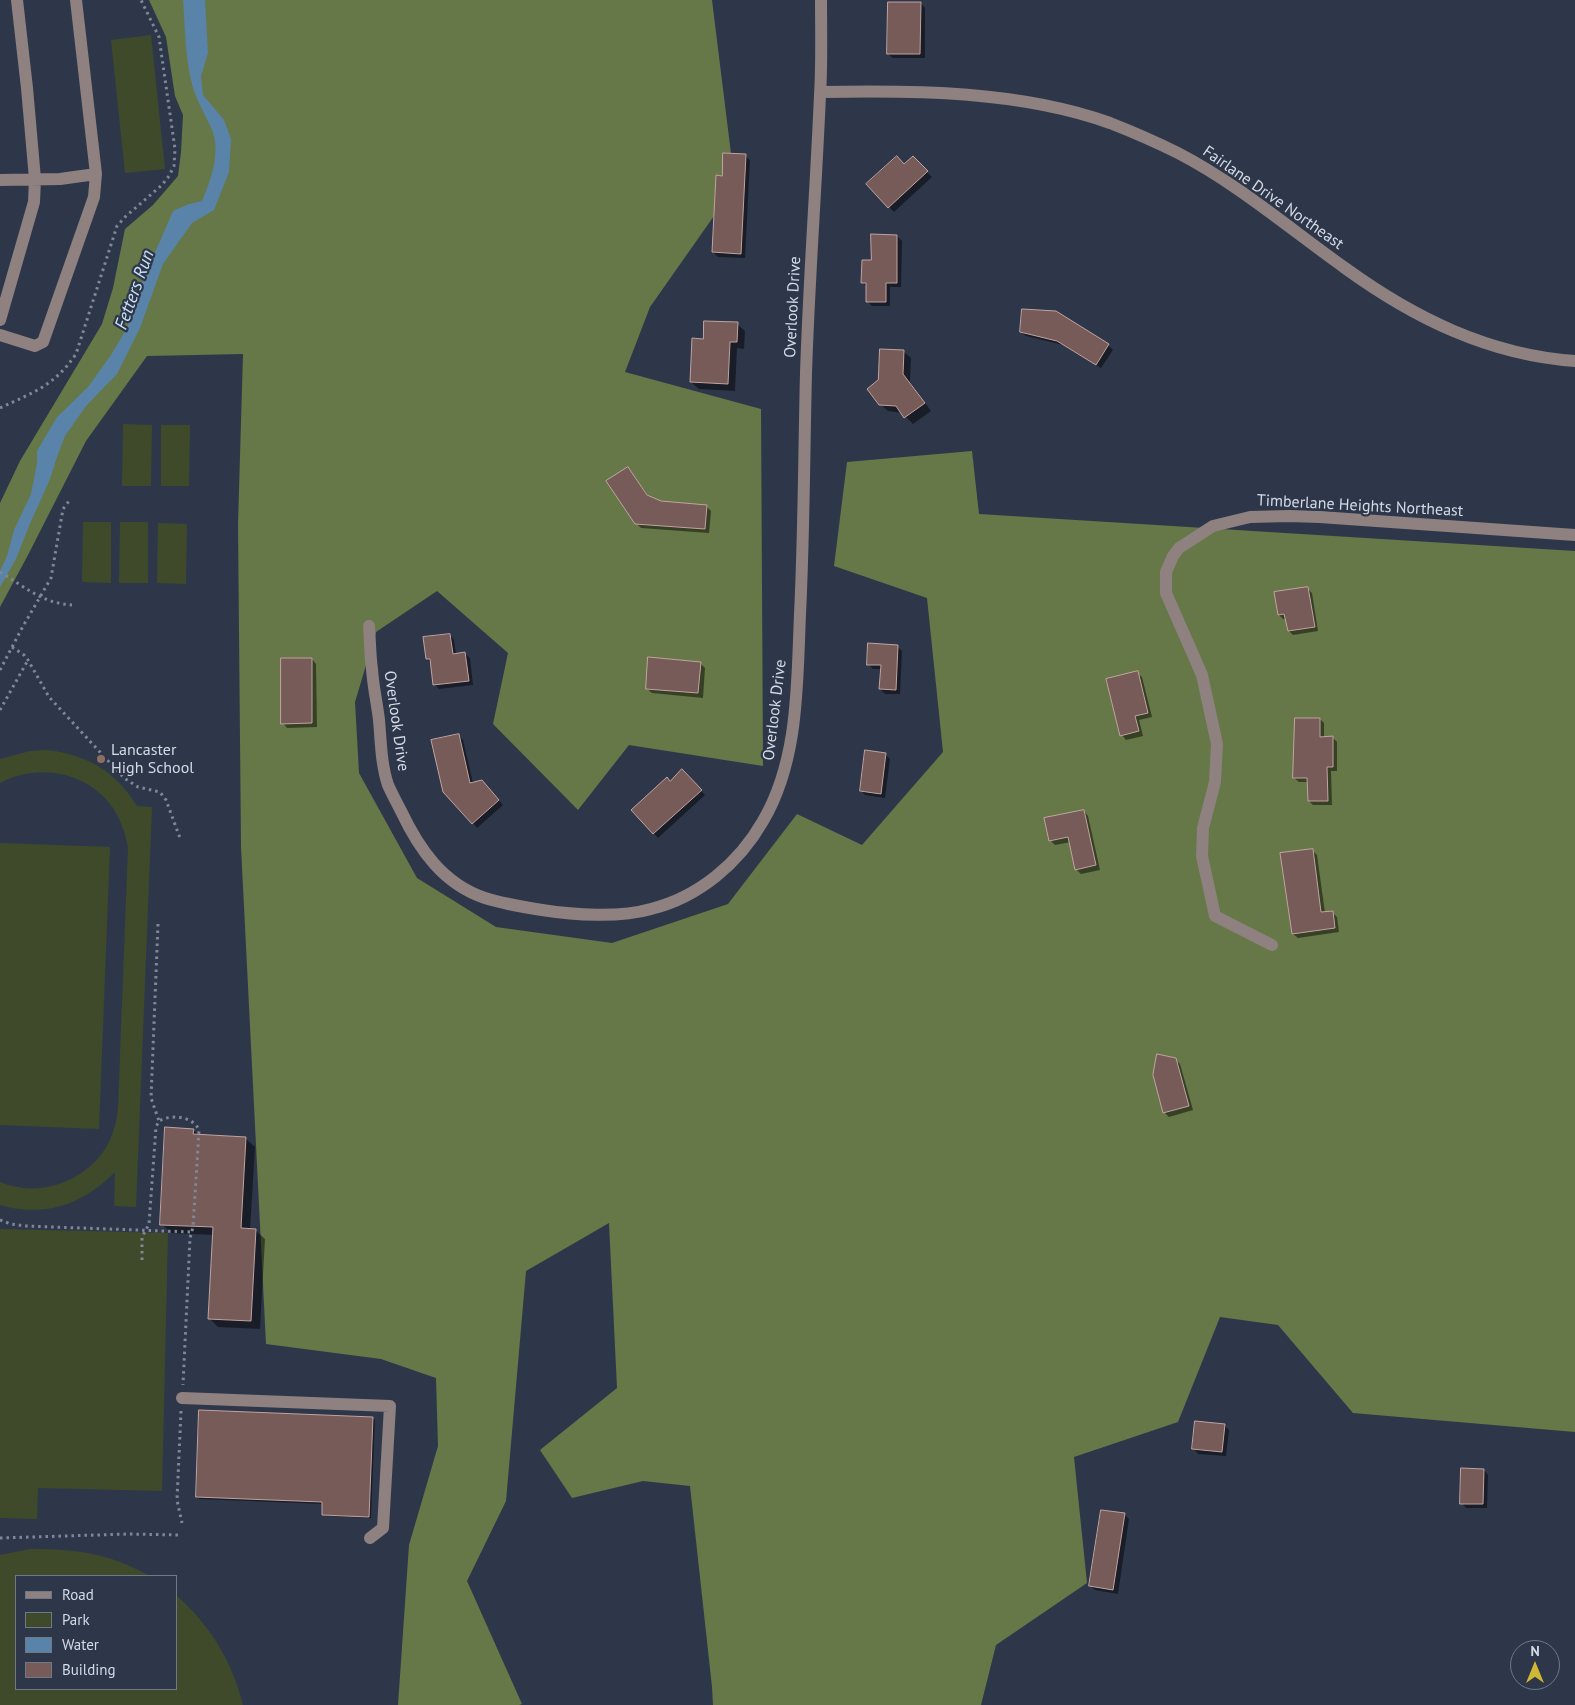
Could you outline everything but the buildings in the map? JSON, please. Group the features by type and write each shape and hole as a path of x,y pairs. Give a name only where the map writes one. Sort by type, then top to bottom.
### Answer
{"street":[{"path":"0,320 34,202 35,179 17,0"},
{"path":"0,335 35,346 43,342 94,197 96,174 76,0"},
{"name":"Overlook Drive","path":"369,626 382,755 389,786 410,830 423,851 438,869 456,884 479,896 502,903 576,914 626,914 650,910 674,902 700,888 736,860 753,838 778,791 790,746 796,695 801,595 806,370 820,92 821,0"},
{"name":"Fairlane Drive Northeast","path":"820,92 912,91 974,96 1016,101 1110,123 1179,154 1213,174 1256,202 1346,269 1411,310 1456,332 1496,347 1541,358 1575,360"},
{"path":"0,180 60,179 96,174"},
{"name":"Timberlane Heights Northeast","path":"1272,945 1215,916 1202,856 1203,828 1214,782 1217,744 1202,675 1166,593 1166,572 1173,556 1187,542 1213,526 1250,517 1289,516 1575,535"},
{"path":"182,1398 390,1406 384,1528 370,1538"}],"path":[{"path":"0,408 53,381 66,369 76,354 117,226 124,216 162,185 170,176 174,166 175,149 159,36 140,0"},
{"path":"0,670 52,578 63,510 68,501"},
{"path":"0,572 46,601 72,606"},
{"path":"12,647 24,655 50,697 124,778 138,788 160,792 166,800 180,838"},
{"path":"0,710 28,660"},
{"path":"142,1260 142,1237 149,1224 156,1127 159,1120 151,1098 158,924"},
{"path":"159,1120 163,1118 183,1118 192,1121 199,1130 177,1500 182,1523"},
{"path":"0,1220 25,1226 192,1232"},
{"path":"0,1538 128,1534 179,1535"}],"green space":[{"path":"149,0 712,0 735,186 650,307 625,372 761,409 763,766 629,745 578,810 493,724 508,653 437,591 376,632 355,702 359,773 417,878 496,927 612,943 728,904 797,814 862,845 943,752 927,598 834,566 847,462 972,451 979,514 1575,551 1575,1432 1353,1413 1278,1325 1220,1317 1178,1422 1074,1457 1087,1583 996,1645 981,1705 713,1705 690,1486 643,1481 572,1498 540,1450 617,1388 609,1223 526,1271 506,1501 467,1581 522,1704 398,1705 409,1545 438,1446 436,1378 381,1359 266,1344 241,847 238,524 243,354 147,356 86,441 0,607 0,503 20,461 102,324 113,288 125,229 153,205 178,176 183,115 175,96 166,37"},
{"path":"151,35 165,169 125,173 111,40"},
{"path":"123,424 152,425 151,486 122,486"},
{"path":"161,425 190,425 189,486 161,486"},
{"path":"83,522 111,522 111,583 82,582"},
{"path":"120,522 148,522 148,583 119,583"},
{"path":"158,523 187,524 186,584 157,583"},
{"path":"47,750 62,752 88,761 110,774 137,806 152,807 136,1207 114,1206 115,1172 90,1192 77,1200 63,1205 33,1210 0,1205 0,1182 15,1187 46,1187 75,1177 88,1168 108,1144 114,1130 118,1112 128,847 120,820 115,811 105,798 92,787 78,779 63,774 47,772 31,773 0,783 0,759 30,751"},
{"path":"0,843 110,847 99,1129 0,1125"},
{"path":"0,1229 168,1233 162,1491 38,1488 37,1519 0,1518"},
{"path":"30,1549 78,1551 106,1557 148,1575 15,1575 15,1690 178,1690 178,1597 209,1631 218,1645 233,1673 243,1705 0,1705 0,1555"}],"water":[{"path":"183,0 205,0 208,53 201,76 203,95 224,120 231,139 229,172 214,210 192,223 163,264 140,328 117,374 86,406 65,436 50,479 16,559 0,587 0,571 7,556 14,530 31,494 37,463 37,451 57,417 88,387 111,355 127,328 140,287 173,211 202,201 209,184 214,166 215,139 191,80 186,50"}],"place":[{"name":"Lancaster High School","path":"101,759"}],"water label":[{"name":"Fetters Run","path":"135,290"}]}
